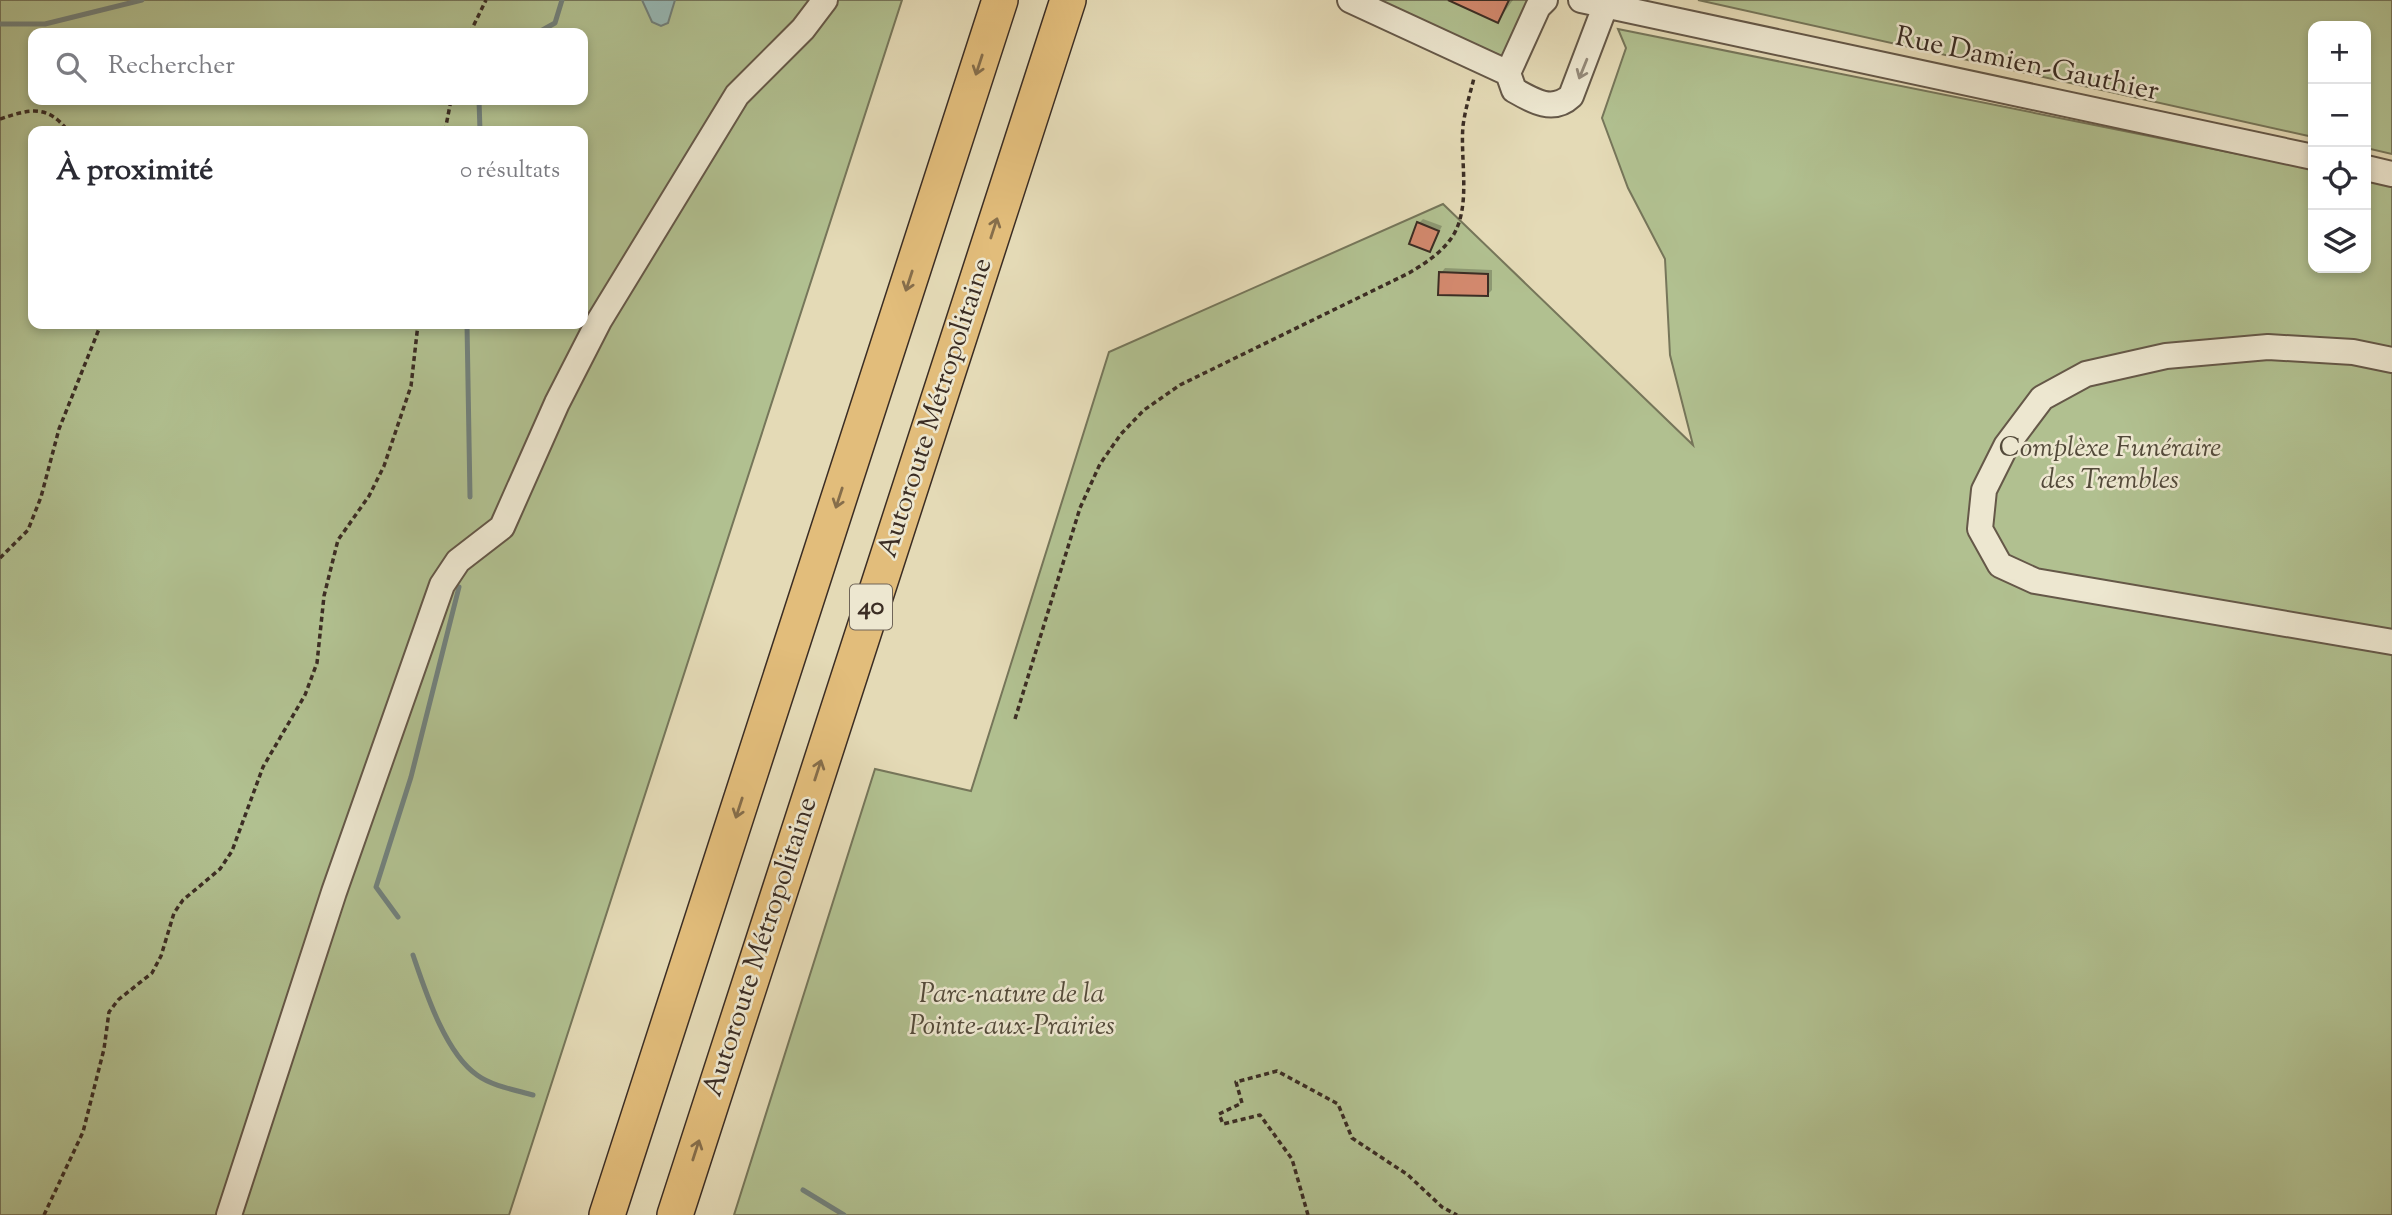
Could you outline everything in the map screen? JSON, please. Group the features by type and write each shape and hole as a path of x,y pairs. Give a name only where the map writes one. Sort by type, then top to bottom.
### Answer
{"highway":[{"name":"40","path":"607,1215 1000,0"},
{"name":"Autoroute Métropolitaine","path":"675,1215 1068,0"}],"street":[{"path":"229,1215 334,892 442,585 458,561 502,527 557,404 599,321 737,95 803,29 825,0"},
{"path":"1350,0 1508,73"},
{"path":"1545,0 1538,7 1508,73 1514,90 1546,105 1563,104 1571,96 1606,4"},
{"name":"Rue Damien-Gauthier","path":"1581,0 2308,156"},
{"path":"2371,169 2392,174"},
{"path":"2392,360 2353,352 2269,347 2166,356 2086,374 2042,398 2006,446 1984,490 1980,529 2000,565 2035,581 2392,642"}],"path":[{"path":"472,28 486,0"},
{"path":"1014,719 1080,508 1100,464 1121,434 1144,410 1180,384 1409,273 1429,261 1454,233 1461,210 1463,123 1479,59"},
{"path":"446,126 450,105"},
{"path":"0,119 36,109 58,119 64,126"},
{"path":"0,558 28,530 41,497 59,429 99,329"},
{"path":"44,1215 83,1132 104,1049 109,1012 152,973 161,956 174,913 183,900 220,869 232,851 263,767 305,695 317,663 324,596 338,540 369,496 384,466 411,386 417,329"},
{"path":"1308,1215 1292,1159 1260,1115 1223,1124 1219,1114 1242,1102 1236,1082 1277,1071 1338,1104 1352,1138 1408,1175 1442,1207 1457,1215"}],"green space":[{"path":"0,0 902,0 509,1215 0,1215"},
{"path":"1378,0 1530,0 1503,57"},
{"path":"1698,0 2392,0 2392,154 2371,149 2371,21 2308,21 2308,136"},
{"path":"1618,29 2308,168 2308,273 2371,273 2371,181 2392,185 2392,1215 734,1215 875,769 971,791 1109,352 1443,204 1693,445 1670,355 1665,259 1628,188 1602,118 1626,48"}],"water":[{"path":"642,0 675,0 668,23 661,26 652,22"}],"building":[{"path":"1448,0 1509,0 1498,23"},
{"path":"1417,222 1439,231 1430,252 1409,244"},
{"path":"1439,272 1488,274 1488,296 1438,295"}],"waterway":[{"path":"0,24 45,24 142,0"},
{"path":"546,28 555,23 562,0"},
{"path":"479,105 480,126"},
{"path":"467,329 470,497"},
{"path":"398,917 376,887 411,777 459,587"},
{"path":"413,955 446,1037 466,1065 490,1082 533,1095"},
{"path":"803,1190 844,1215"}],"park label":[{"name":"Complèxe Funéraire des Trembles","path":"2110,465"},
{"name":"Parc-nature de la Pointe-aux-Prairies","path":"1012,1011"}]}
